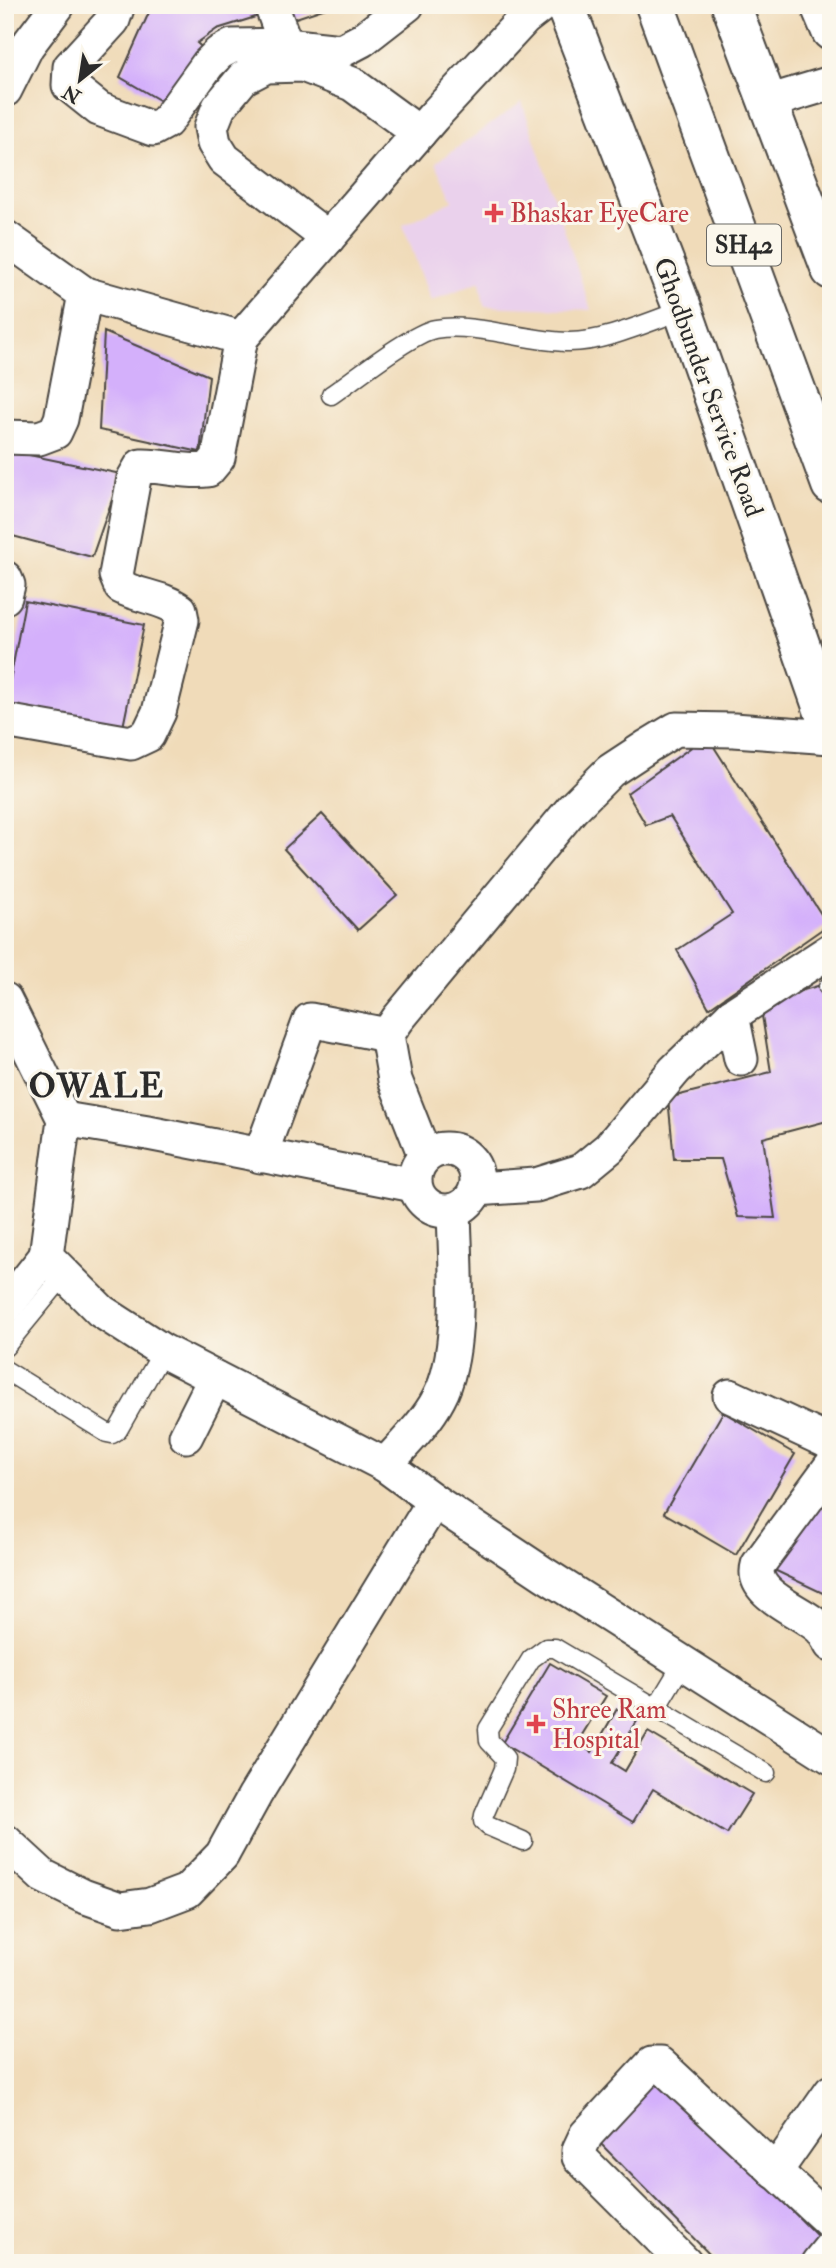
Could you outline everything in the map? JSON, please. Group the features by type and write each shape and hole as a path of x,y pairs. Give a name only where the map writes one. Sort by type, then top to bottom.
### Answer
{"street":[{"path":"5,89 27,46 58,5"},
{"path":"118,5 113,20 69,67 69,85 99,109 153,129 166,122 208,64 219,53 232,46 286,45 341,51 362,40 407,5"},
{"path":"271,5 286,45"},
{"path":"5,721 131,743 148,736 159,712 182,620 180,610 169,602 133,593 121,587 116,575 134,478 141,466 152,465 193,472 208,470 218,458 241,338 419,133 524,19 542,5"},
{"name":"Ghodbunder Service Road","path":"565,5 683,310 831,735"},
{"name":"SH42","path":"656,5 831,485"},
{"name":"SH42","path":"731,5 831,270"},
{"path":"820,5 831,31"},
{"path":"328,238 224,159 214,143 211,127 219,107 243,78 266,66 303,65 352,84 419,133"},
{"path":"768,102 831,83"},
{"path":"5,237 85,293 241,338"},
{"path":"5,437 39,438 55,432 61,419 85,293"},
{"path":"5,578 8,585 5,597"},
{"path":"831,735 676,729 610,771 572,809 398,1018 387,1035 424,1203 444,1211 465,1200 536,1185 581,1171 609,1148 675,1070 732,1015 831,950"},
{"path":"5,1001 64,1119 56,1265 5,1308"},
{"path":"732,1015 741,1059"},
{"path":"260,1156 310,1020 387,1035"},
{"path":"64,1119 260,1156 419,1171 443,1149 463,1153 475,1169 477,1179 465,1200 452,1358 440,1397 418,1428 385,1465"},
{"path":"56,1265 101,1311 163,1351 385,1465 434,1501 831,1757"},
{"path":"187,1436 215,1378"},
{"path":"730,1396 831,1443"},
{"path":"831,1466 758,1565 756,1572 764,1589 821,1629 831,1644"},
{"path":"5,1841 43,1877 83,1896 120,1909 150,1905 187,1891 222,1855 255,1795 434,1501"},
{"path":"685,2263 579,2157 579,2150 586,2135 652,2064 660,2064 831,2223"},
{"path":"775,2172 831,2092"},
{"path":"818,2263 831,2248"}],"lane":[{"path":"331,395 417,336 434,329 457,328 568,342 588,341 683,310"},
{"path":"5,1347 56,1265"},
{"path":"5,1370 112,1434 118,1430 163,1351"},
{"path":"523,1841 488,1826 483,1821 504,1769 505,1759 489,1741 488,1729 531,1659 546,1648 555,1648 766,1773"},
{"path":"656,1708 683,1663"}],"shaded area":[{"name":"Bhaskar EyeCare","path":"522,102 591,310 484,306 480,281 431,301 403,225 453,201 436,163"}],"building":[{"path":"149,5 259,5 262,15 217,29 197,43 207,52 166,104 120,77 151,8"},
{"path":"284,5 332,5 332,6 287,21"},
{"path":"104,332 209,376 200,452 99,430"},
{"path":"5,450 121,474 92,557 5,534"},
{"path":"25,601 144,625 123,727 5,707"},
{"path":"707,736 828,925 709,1008 677,950 732,914 670,816 646,825 627,793"},
{"path":"322,814 397,895 358,930 284,849"},
{"path":"824,984 831,1013 831,1120 763,1138 775,1218 738,1217 721,1159 674,1159 668,1098 771,1072 760,1003"},
{"path":"723,1412 795,1454 736,1555 664,1513"},
{"path":"812,1500 831,1512 831,1597 770,1568"},
{"path":"550,1663 606,1696 577,1743 592,1752 617,1709 637,1721 612,1763 625,1771 648,1732 752,1794 727,1834 653,1789 633,1822 502,1743"},
{"path":"657,2074 824,2243 803,2263 718,2263 594,2137"}],"place":[{"name":"Bhaskar EyeCare","path":"494,213"},
{"name":"Shree Ram Hospital","path":"536,1724"}],"district":[{"name":"OWALE","path":"97,1085"}]}
